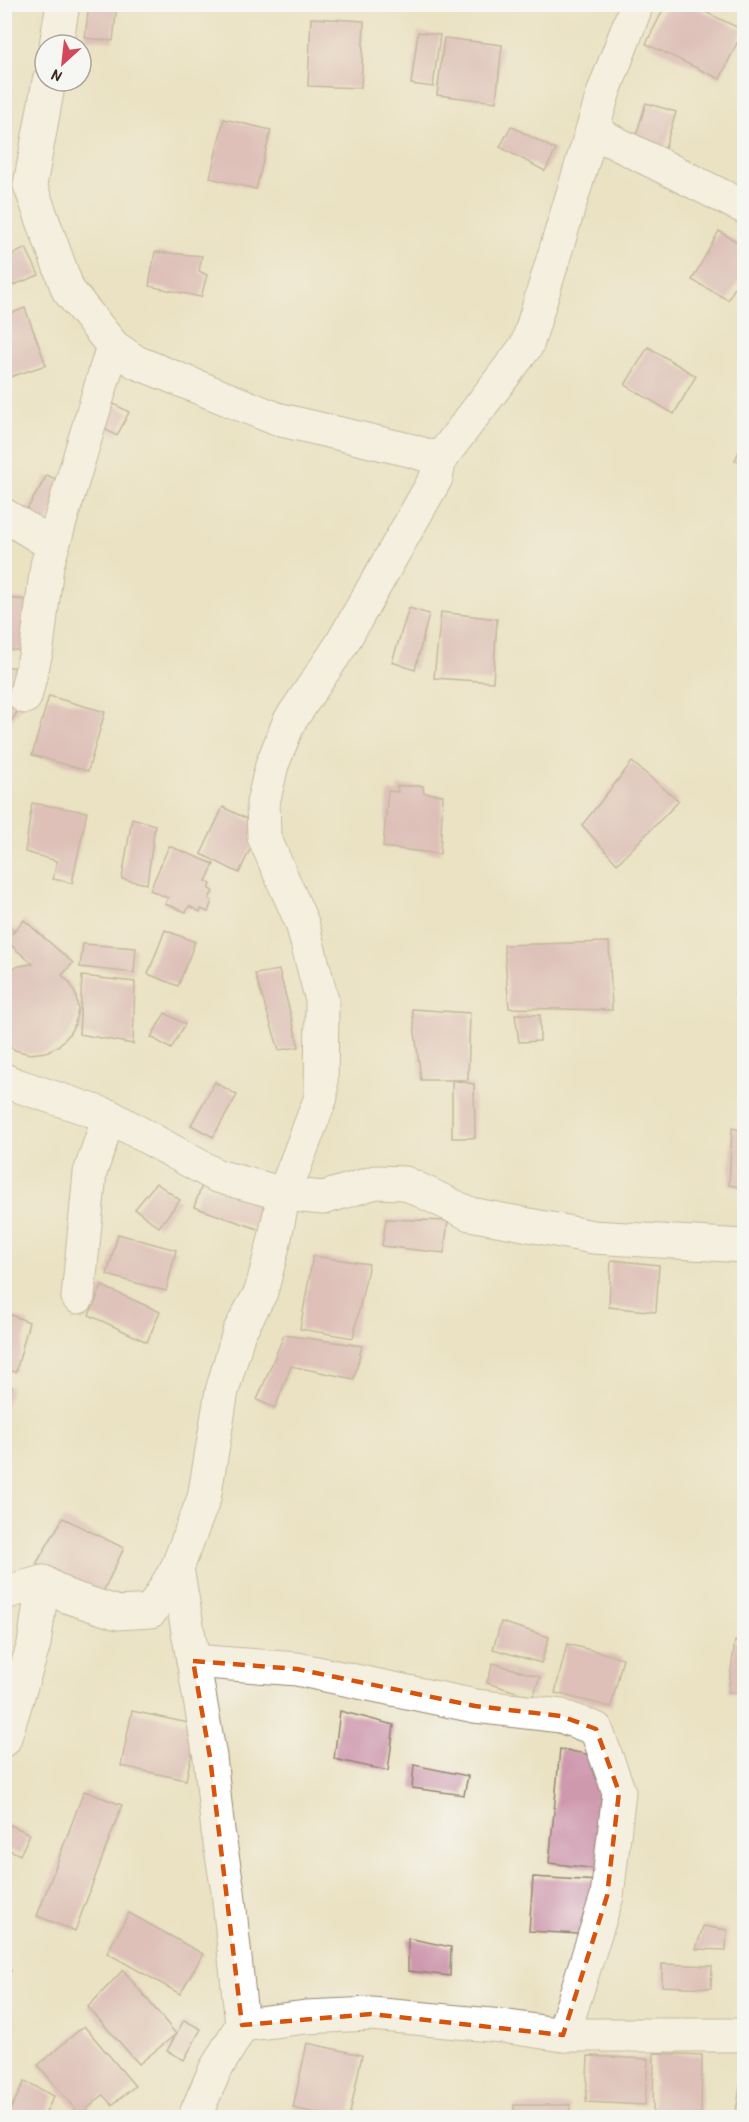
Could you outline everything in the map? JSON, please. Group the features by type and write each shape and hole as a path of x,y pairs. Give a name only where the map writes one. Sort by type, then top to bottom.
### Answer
{"street":[{"path":"58,33 63,4"},
{"path":"4,1593 43,1582 66,1596 117,1613 151,1611 177,1568 204,1498 222,1391 239,1332 261,1292 284,1194 321,1097 322,1000 302,923 264,837 263,803 272,765 289,722 346,636 436,478 440,459 527,345 604,91 637,4"},
{"path":"47,93 30,185 68,290 113,346 136,362 277,419 440,459"},
{"path":"592,131 744,207"},
{"path":"25,697 37,648 47,565 113,346"},
{"path":"4,515 53,545"},
{"path":"4,1080 109,1116 217,1176 284,1194 323,1198 376,1182 405,1183 470,1214 593,1237 744,1246"},
{"path":"78,1297 90,1173 109,1116"},
{"path":"177,1568 210,1756 228,1892 242,2025 215,2070 194,2118"},
{"path":"4,1740 34,1644 43,1582"},
{"path":"193,1661 297,1669 475,1706 561,1716 596,1730 619,1792 608,1896 563,2035"},
{"path":"242,2025 371,2014 502,2026 563,2035 744,2035"}],"highlighted area":[{"path":"193,1661 297,1669 475,1706 561,1716 596,1729 619,1792 607,1896 563,2035 371,2014 242,2025 210,1757"}],"building":[{"path":"89,4 117,4 113,41 93,39 93,33 86,33"},
{"path":"666,4 689,4 743,30 720,79 646,44"},
{"path":"311,18 364,21 361,88 308,86"},
{"path":"418,32 440,35 433,87 411,84"},
{"path":"444,38 502,45 496,102 437,95"},
{"path":"646,103 676,112 665,148 635,139"},
{"path":"4,111 13,111 12,134 4,133"},
{"path":"224,119 271,130 256,189 210,178"},
{"path":"511,126 556,150 545,171 500,147"},
{"path":"5,144 8,144 8,167 5,167"},
{"path":"719,231 744,246 744,271 728,300 692,280"},
{"path":"26,248 39,275 4,289 4,259"},
{"path":"155,252 202,256 199,271 207,275 201,297 149,286"},
{"path":"25,308 46,365 4,379 4,316"},
{"path":"648,347 696,376 674,414 625,385"},
{"path":"110,402 129,412 117,436 97,425"},
{"path":"744,441 744,466 735,460"},
{"path":"47,475 69,486 46,523 26,511"},
{"path":"4,598 29,600 24,651 4,649"},
{"path":"409,608 429,614 415,670 392,662"},
{"path":"441,612 497,619 493,682 434,678"},
{"path":"4,666 16,668 23,704 6,728 4,728"},
{"path":"49,696 105,712 88,771 32,755"},
{"path":"632,762 679,801 617,864 582,825"},
{"path":"397,786 423,786 424,793 443,795 440,854 383,847 388,791 398,792"},
{"path":"32,803 87,812 72,883 53,879 57,861 25,852"},
{"path":"223,807 261,826 239,873 201,854"},
{"path":"132,818 155,825 147,884 122,879"},
{"path":"169,846 214,864 206,881 211,884 209,889 213,891 209,899 212,901 208,912 201,909 200,912 189,906 186,912 165,904 168,898 150,890"},
{"path":"24,920 73,963 62,975 70,983 76,996 78,1009 75,1024 58,1046 46,1052 30,1054 4,1044 4,973 19,966 33,964 8,943 4,950 4,924 14,929 12,934"},
{"path":"165,930 195,942 178,986 148,974"},
{"path":"609,942 612,1010 509,1008 504,945"},
{"path":"83,944 136,948 134,973 80,967"},
{"path":"279,970 299,1047 279,1050 255,974"},
{"path":"744,970 744,997 737,994"},
{"path":"82,976 135,982 133,1044 79,1034"},
{"path":"412,1009 470,1013 468,1080 421,1080"},
{"path":"165,1013 185,1024 171,1049 151,1037"},
{"path":"515,1014 540,1015 540,1041 519,1042"},
{"path":"452,1080 474,1084 475,1138 452,1138"},
{"path":"215,1082 237,1095 213,1137 191,1125"},
{"path":"732,1128 744,1131 744,1188 729,1185"},
{"path":"156,1183 180,1200 159,1227 135,1209"},
{"path":"202,1185 269,1207 261,1230 194,1207"},
{"path":"386,1219 448,1221 444,1253 382,1246"},
{"path":"118,1234 176,1250 166,1291 107,1275"},
{"path":"313,1256 369,1264 353,1338 300,1329"},
{"path":"611,1260 659,1265 656,1312 609,1307"},
{"path":"102,1286 160,1312 147,1342 89,1315"},
{"path":"4,1312 29,1322 16,1372 4,1370"},
{"path":"284,1335 362,1346 354,1379 291,1366 275,1408 257,1400"},
{"path":"4,1384 12,1387 5,1408 4,1408"},
{"path":"63,1518 124,1548 100,1598 36,1564"},
{"path":"501,1622 549,1637 541,1663 493,1649"},
{"path":"735,1641 744,1642 744,1694 728,1692"},
{"path":"567,1644 623,1658 611,1707 555,1693"},
{"path":"493,1663 540,1677 533,1697 487,1683"},
{"path":"132,1711 198,1725 186,1780 121,1766"},
{"path":"340,1711 394,1725 388,1771 334,1759"},
{"path":"560,1749 606,1758 605,1870 549,1863"},
{"path":"414,1765 468,1776 464,1795 412,1788"},
{"path":"84,1791 122,1805 75,1931 37,1916"},
{"path":"4,1822 30,1834 20,1855 4,1847"},
{"path":"533,1877 598,1881 595,1935 529,1931"},
{"path":"129,1913 203,1954 180,1994 107,1953"},
{"path":"703,1926 727,1930 726,1950 696,1949"},
{"path":"408,1938 451,1947 450,1976 408,1971"},
{"path":"4,1964 11,1971 4,1977"},
{"path":"662,1964 712,1966 711,1988 662,1986"},
{"path":"123,1970 176,2034 139,2064 88,2007"},
{"path":"184,2020 201,2029 184,2060 167,2051"},
{"path":"84,2026 135,2086 112,2105 103,2095 80,2115 38,2065"},
{"path":"307,2043 362,2055 349,2118 293,2108"},
{"path":"654,2053 702,2055 701,2116 653,2115"},
{"path":"588,2056 648,2059 645,2105 586,2102"},
{"path":"743,2068 744,2118 735,2118"},
{"path":"25,2081 54,2096 43,2118 6,2118"},
{"path":"514,2105 570,2105 570,2118 514,2118"}]}
